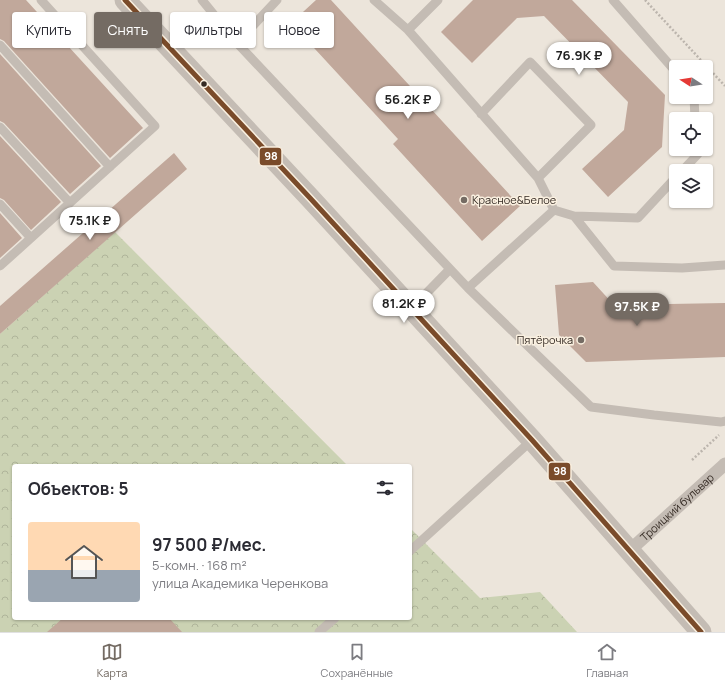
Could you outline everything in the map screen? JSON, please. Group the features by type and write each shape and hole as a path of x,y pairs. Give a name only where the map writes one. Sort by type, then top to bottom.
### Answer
{"street":[{"path":"125,0 412,308 532,440 701,632"},
{"name":"Троицкий бульвар","path":"629,551 725,464"}],"lane":[{"path":"0,266 155,126 41,0"},
{"path":"202,0 212,12"},
{"path":"256,23 277,0"},
{"path":"374,0 408,30 538,178 554,210 574,216 638,218 669,185"},
{"path":"408,30 438,0"},
{"path":"613,0 669,64"},
{"path":"0,45 110,167"},
{"path":"242,48 468,288 591,407 654,415 721,422 725,421"},
{"path":"481,114 530,62 591,125 538,178"},
{"path":"0,127 70,203"},
{"path":"689,164 696,156"},
{"path":"0,204 31,238"},
{"path":"468,288 554,210"},
{"path":"574,216 614,266 682,268 725,265"},
{"path":"412,308 450,269"},
{"path":"412,549 532,440"},
{"path":"319,632 332,620"}],"path":[{"path":"645,0 725,86"},
{"path":"692,460 719,434"}],"green space":[{"path":"115,232 346,464 12,464 12,620 412,620 412,530 480,598 540,592 577,632 0,632 0,334"}],"building":[{"path":"0,0 26,0 37,12 12,12 12,48 70,48 143,128 110,158 4,41 0,39"},
{"path":"316,0 331,0 520,206 482,241 393,144 398,139 314,48 334,48 334,12 303,12"},
{"path":"473,0 572,0 665,95 662,147 608,197 582,169 624,130 628,102 544,16 517,18 472,63 441,32"},
{"path":"0,54 101,166 70,194 4,123 0,121"},
{"path":"0,136 61,202 31,230 4,200 0,198"},
{"path":"174,153 187,169 0,334 0,306"},
{"path":"0,213 22,238 0,258"},
{"path":"593,282 614,305 725,303 725,357 586,362 559,335 555,285"},
{"path":"61,620 171,620 182,632 47,632"}],"transit line":[{"name":"98","path":"125,0 310,198 532,440 701,632"}],"place":[{"name":"Красное&Белое","path":"464,200"},
{"name":"Пятёрочка","path":"581,340"}]}
